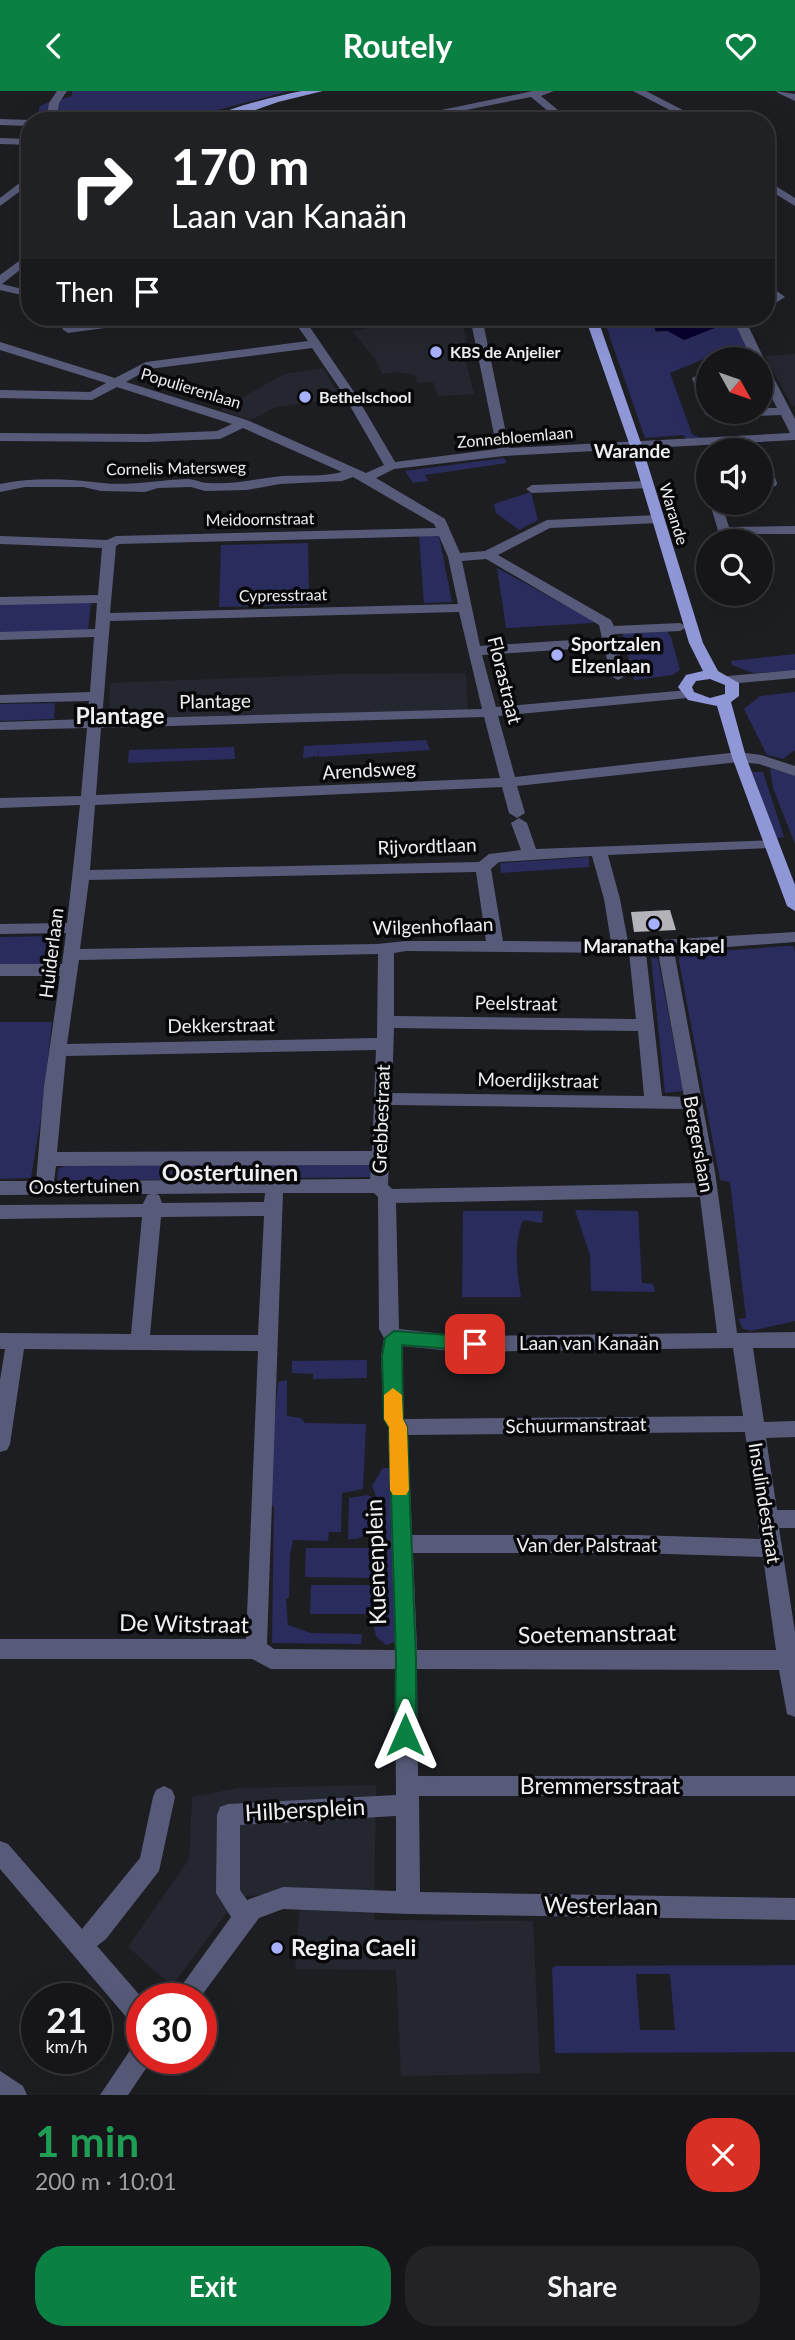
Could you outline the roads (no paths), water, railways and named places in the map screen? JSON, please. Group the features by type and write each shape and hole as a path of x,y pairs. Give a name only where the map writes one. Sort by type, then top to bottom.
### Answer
{"main road":[{"path":"248,112 264,103 318,91"},
{"name":"Warande","path":"594,326 636,446 706,675"},
{"path":"687,689 706,675 723,694 739,757 795,906"},
{"path":"687,689 723,694"}],"street":[{"path":"52,112 54,103 62,91"},
{"path":"442,112 549,91"},
{"path":"638,91 681,112"},
{"path":"781,91 795,97"},
{"path":"534,94 555,112"},
{"path":"0,122 21,123"},
{"path":"0,141 21,142"},
{"path":"775,189 795,203"},
{"path":"0,203 21,190"},
{"path":"21,264 0,284 21,291"},
{"path":"68,329 76,326"},
{"path":"303,326 348,392 391,466"},
{"path":"478,326 504,453"},
{"path":"743,326 753,347"},
{"path":"0,394 81,397 100,394 136,370 156,364 315,344"},
{"name":"Populierenlaan","path":"0,346 243,423 359,475"},
{"path":"774,389 795,430"},
{"path":"774,411 785,411"},
{"path":"0,437 147,438 220,435 243,423"},
{"name":"Zonnebloemlaan","path":"773,441 795,436"},
{"name":"Zonnebloemlaan","path":"359,475 391,466 504,453 696,446"},
{"path":"359,475 440,522 446,532"},
{"name":"Cornelis Matersweg","path":"0,488 25,483 83,483 101,487 145,488 157,484 192,483 205,487 247,486 280,480 359,475"},
{"path":"532,489 647,485"},
{"path":"719,515 724,531 794,531"},
{"path":"455,557 488,555 547,524 658,519"},
{"name":"Meidoornstraat","path":"0,540 109,544 116,540 446,532"},
{"name":"Florastraat","path":"446,532 455,557 474,651 530,854"},
{"name":"Huiderlaan","path":"45,1186 53,1087 82,875 109,544"},
{"path":"488,555 600,619 610,636 618,677"},
{"path":"0,601 105,599"},
{"name":"Cypresstraat","path":"102,617 466,608"},
{"path":"474,651 680,627"},
{"path":"0,636 100,633"},
{"path":"723,694 795,674"},
{"path":"723,694 795,685"},
{"name":"Plantage","path":"0,726 491,712 687,689"},
{"path":"0,699 96,696"},
{"name":"Arendsweg","path":"0,803 510,782 739,757 761,760 795,771"},
{"name":"Rijvordtlaan","path":"82,875 483,867 495,858 530,854 770,843"},
{"path":"599,852 612,899 620,946"},
{"path":"483,867 495,945"},
{"path":"0,929 76,928"},
{"name":"Wilgenhoflaan","path":"0,970 71,963 386,948 495,945 638,948 795,937"},
{"name":"Bergerslaan","path":"665,947 735,1341"},
{"name":"Grebbestraat","path":"386,948 382,1159 392,1334"},
{"name":"Bergerslaan","path":"638,948 654,1103"},
{"name":"Peelstraat","path":"386,1023 646,1025"},
{"name":"Dekkerstraat","path":"60,1049 383,1044"},
{"name":"Moerdijkstraat","path":"382,1099 693,1103"},
{"name":"Oostertuinen","path":"48,1159 382,1159"},
{"path":"256,1649 274,1185"},
{"name":"Oostertuinen","path":"0,1188 274,1185 383,1191 707,1189"},
{"path":"139,1340 154,1186"},
{"name":"Oostertuinen","path":"0,1212 273,1209"},
{"name":"Laan van Kanaän","path":"392,1334 461,1344 795,1340"},
{"name":"Kuenenplein","path":"392,1334 406,1659 405,1795"},
{"path":"0,1444 8,1340 268,1343"},
{"name":"Insulindestraat","path":"735,1341 754,1427 772,1548 788,1611 789,1660 795,1707"},
{"name":"Schuurmanstraat","path":"398,1427 795,1429"},
{"path":"768,1519 795,1518"},
{"name":"Van der Palstraat","path":"402,1545 636,1544 772,1548"},
{"name":"De Witstraat","path":"0,1649 256,1649 271,1659 406,1659"},
{"name":"Soetemanstraat","path":"406,1659 789,1660"},
{"name":"Bremmersstraat","path":"405,1795 795,1786"},
{"path":"196,1983 251,1910 283,1898 408,1903 405,1795"},
{"name":"Hilbersplein","path":"245,1917 228,1893 228,1815 405,1795"},
{"path":"81,1944 98,1931 151,1863 164,1797"},
{"path":"0,1852 126,1997"},
{"name":"Westerlaan","path":"408,1903 795,1909"},
{"path":"113,2095 128,2074"},
{"path":"0,2084 14,2095"}],"place":[{"name":"KBS de Anjelier","path":"436,352"},
{"name":"Bethelschool","path":"305,397"},
{"name":"Sportzalen Elzenlaan","path":"557,655"},
{"name":"Maranatha kapel","path":"654,924"},
{"name":"Regina Caeli","path":"277,1948"}],"district":[{"name":"Warande","path":"632,451"},
{"name":"Plantage","path":"120,716"},
{"name":"Oostertuinen","path":"230,1173"}]}
